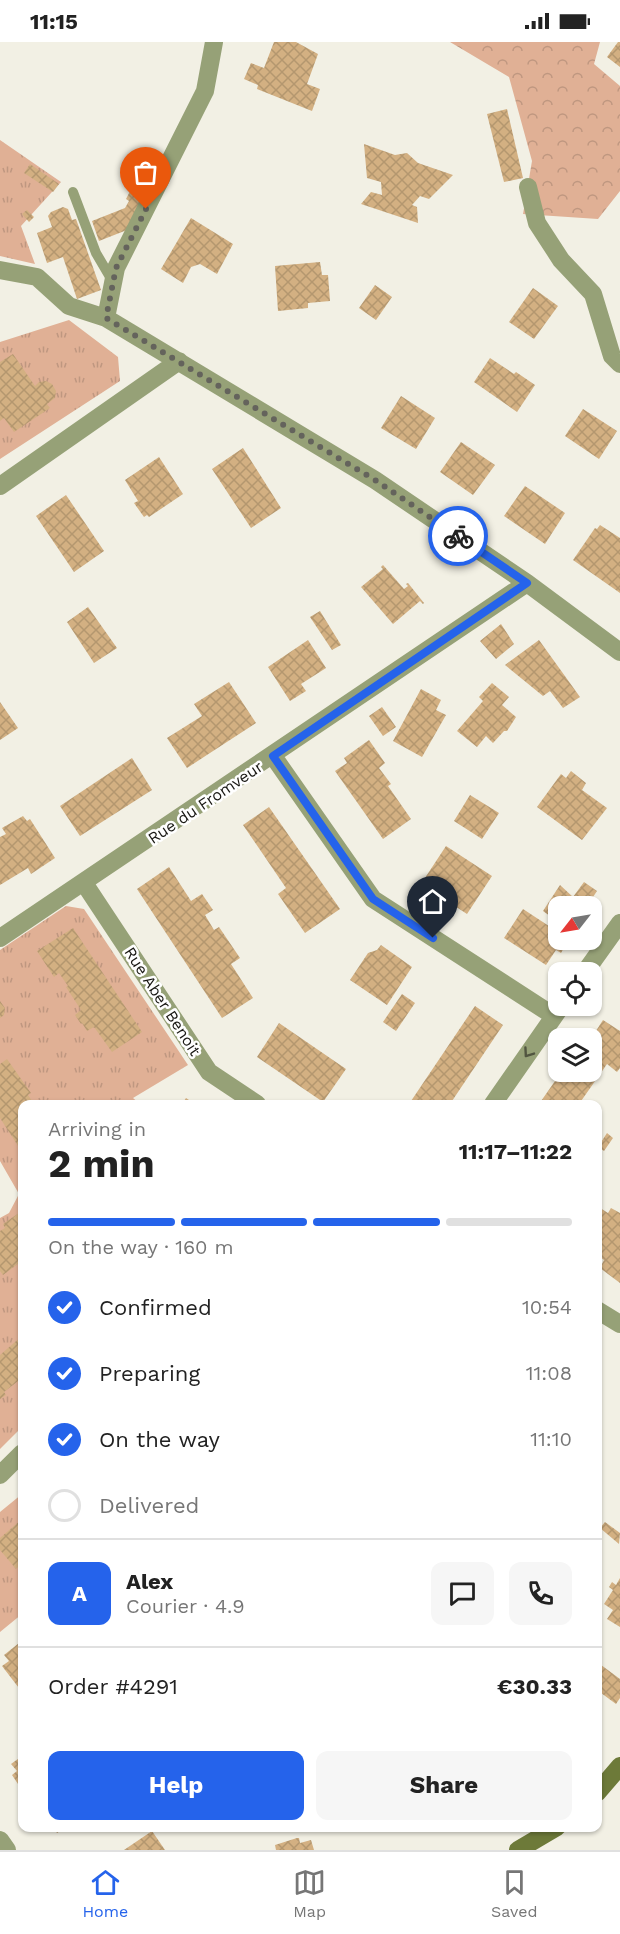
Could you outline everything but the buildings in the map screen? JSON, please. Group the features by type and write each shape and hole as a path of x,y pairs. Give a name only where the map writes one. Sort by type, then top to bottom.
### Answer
{"street":[{"path":"106,318 116,268 205,91 214,42"},
{"path":"528,188 537,223 561,260 593,294 612,356 620,364"},
{"path":"0,270 37,277 69,306 106,318 375,480 527,583 620,652"},
{"path":"0,486 179,360"},
{"name":"Rue du Fromveur","path":"0,938 527,583"},
{"path":"273,756 373,899 548,1005"},
{"name":"Rue Aber Benoit","path":"84,882 209,1072 251,1100"},
{"path":"592,962 620,923"},
{"path":"496,1100 555,1016"},
{"path":"602,1313 620,1324"},
{"path":"0,1475 18,1458"},
{"path":"602,1786 620,1766"},
{"path":"518,1850 549,1832"},
{"path":"0,1840 7,1850"}],"lane":[{"path":"73,192 96,253 113,283"}],"green space":[{"path":"450,42 600,42 594,64 620,86 620,191 598,219 523,214 532,161 509,77"},
{"path":"0,140 61,182 21,226 35,264 0,256"},
{"path":"69,320 118,357 120,381 0,459 0,342"},
{"path":"66,906 84,909 188,1065 133,1098 135,1100 18,1100 18,1192 0,1161 0,950"},
{"path":"18,1196 18,1431 0,1449 0,1218 9,1213"},
{"path":"18,1497 18,1617 0,1632 0,1512"}],"way so far":[{"path":"146,209 116,268 106,318 375,480 458,536"}],"route":[{"path":"433,938 373,899 273,756 527,583 458,536"}]}
